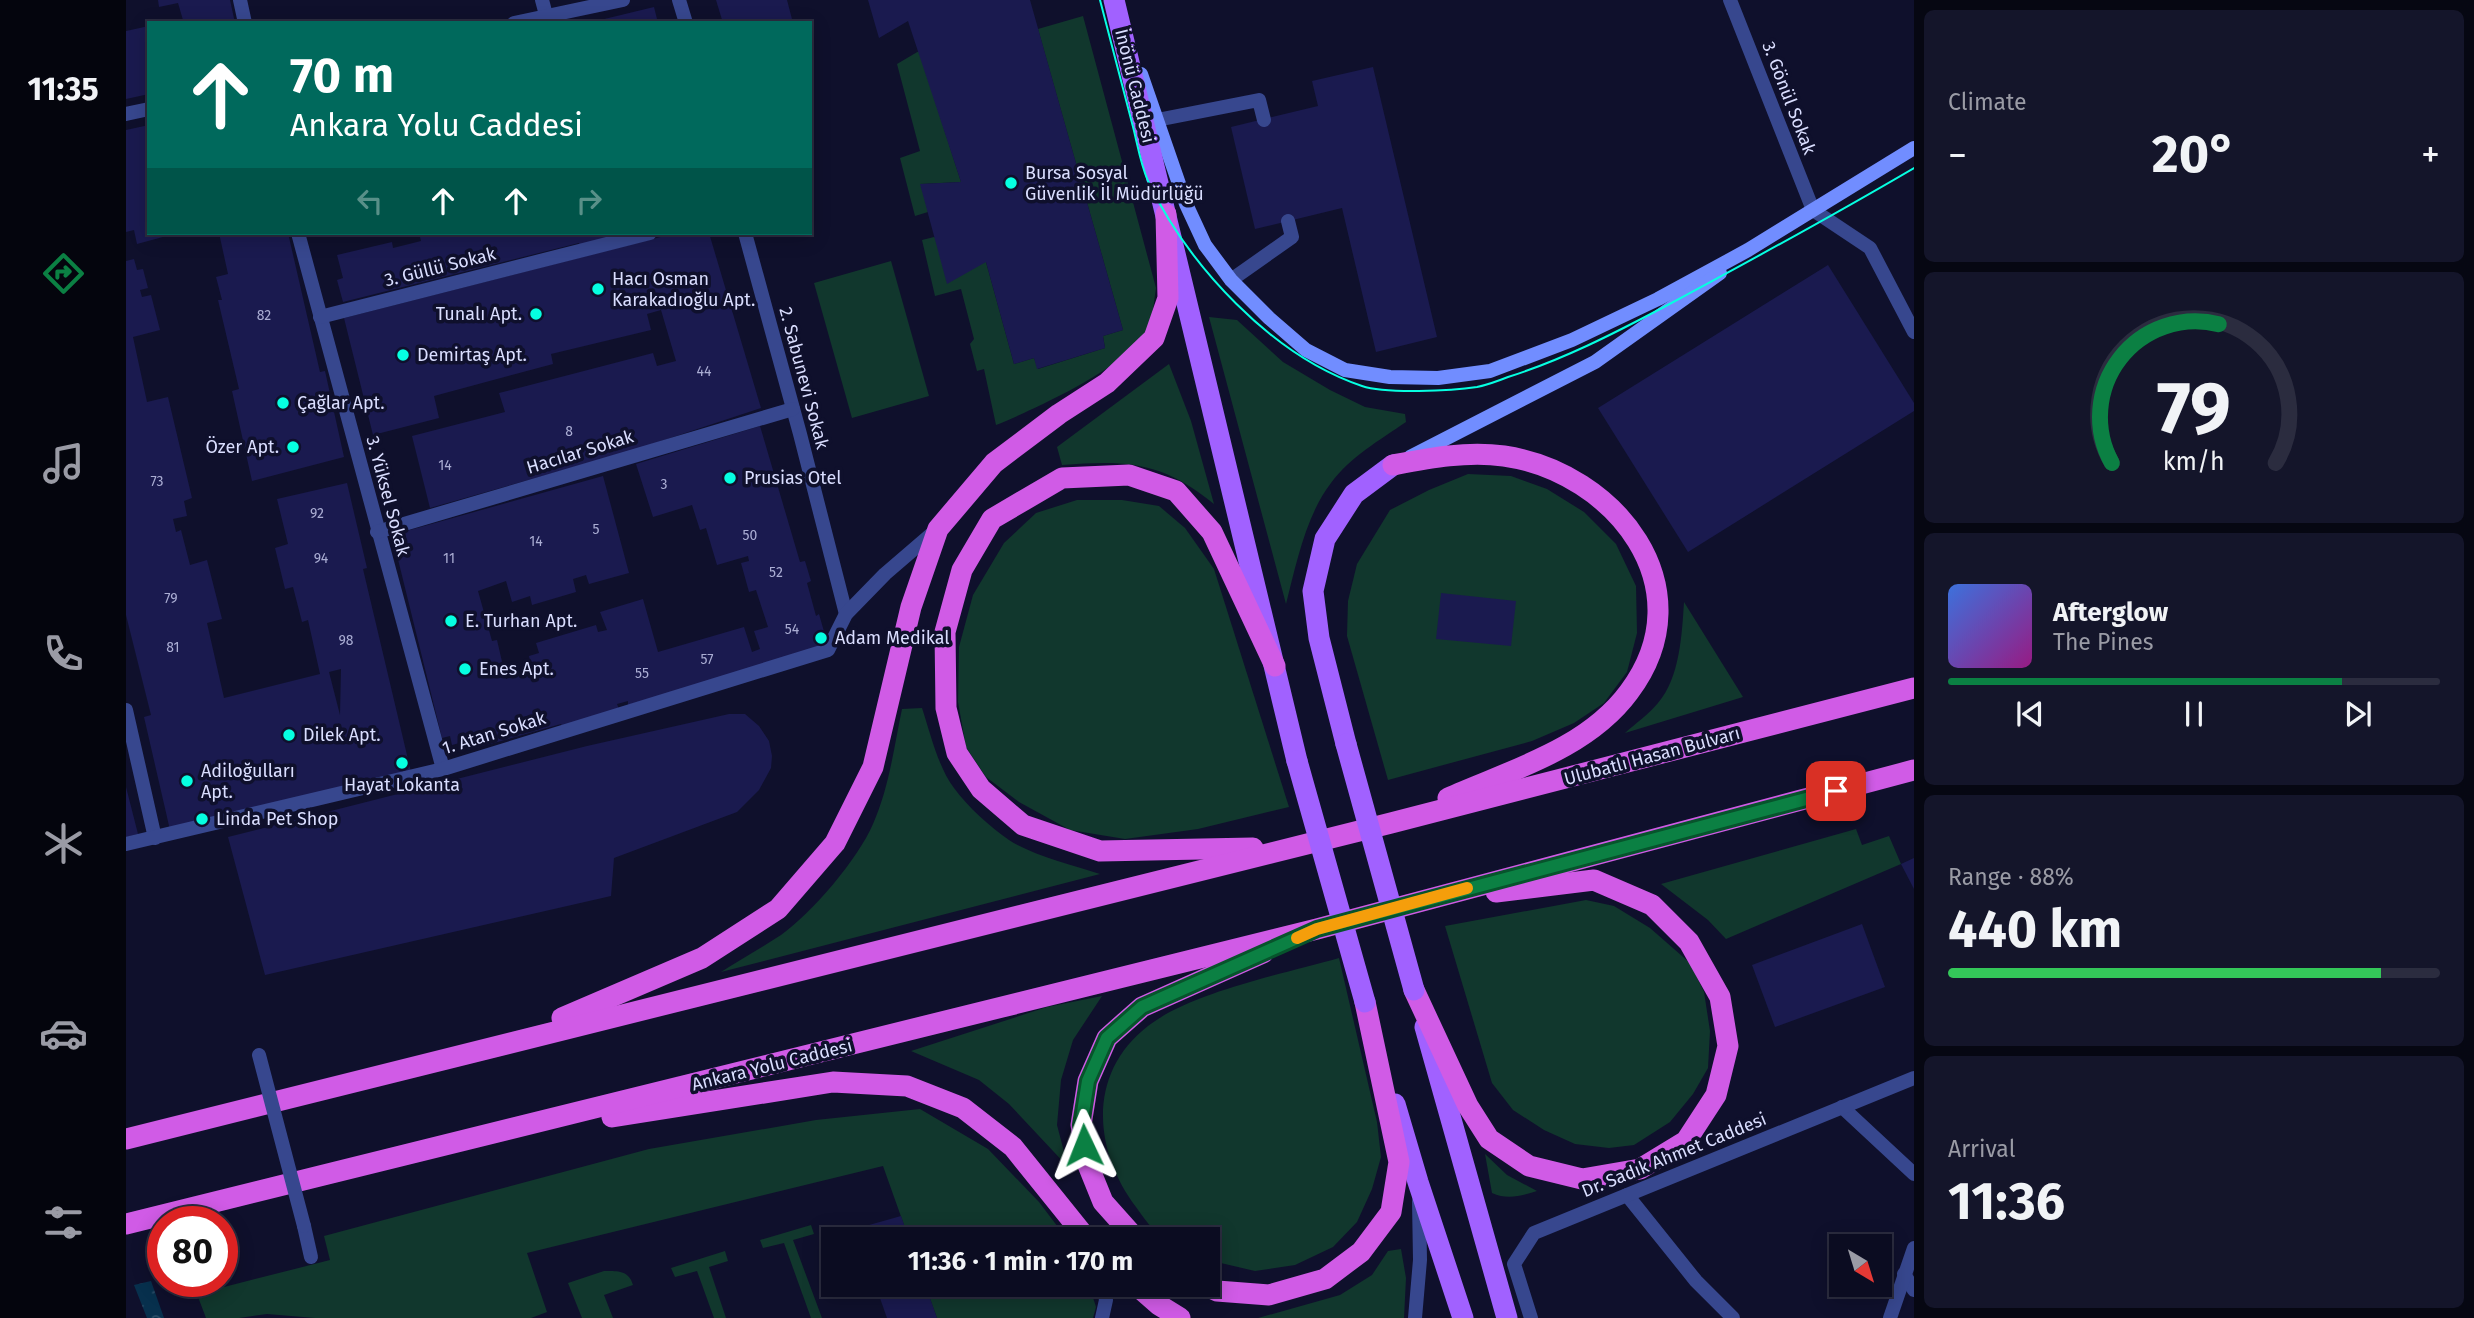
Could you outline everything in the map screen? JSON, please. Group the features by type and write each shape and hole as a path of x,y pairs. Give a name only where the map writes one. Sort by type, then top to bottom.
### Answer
{"highway":[{"path":"505,1043 702,958 778,909 835,843 873,767 911,607 938,529 994,463 1059,414 1107,383 1154,338 1168,299 1166,214"},
{"path":"126,1139 1391,823 1570,744 1605,717 1629,692 1647,662 1657,626 1657,586 1643,549 1622,518 1590,491 1550,468 1504,456 1453,454 1393,465"},
{"path":"1275,666 1212,532 1176,491 1129,475 1062,478 992,519 962,570 945,632 946,708 957,753 981,789 1023,825 1100,850 1290,847"},
{"name":"Ulubatlı Hasan Bulvarı","path":"1391,823 1914,688"},
{"path":"1417,902 1914,770"},
{"path":"1414,990 1468,1106 1489,1139 1529,1166 1582,1179 1640,1169 1686,1141 1716,1095 1728,1046 1720,997 1689,942 1652,905 1594,880 1417,902"},
{"name":"Ankara Yolu Caddesi","path":"126,1224 1417,902"},
{"path":"1125,1227 1103,1202 1088,1166 1081,1125 1088,1081 1107,1038 1142,1007 1317,929"},
{"path":"1220,1291 1269,1295 1325,1279 1361,1252 1391,1212 1399,1162 1365,1002"},
{"path":"475,1138 833,1082 907,1086 963,1108 1013,1147 1077,1227"},
{"path":"1150,1297 1180,1318"}],"main road":[{"path":"1114,0 1191,214 1205,245 1231,279 1269,318 1306,350 1345,370 1390,377 1438,378 1490,371 1572,340 1658,299 1748,250 1914,148"},
{"name":"İnönü Caddesi","path":"1114,0 1297,761 1418,1182 1463,1318"},
{"path":"1507,1318 1346,744 1319,638 1313,591 1325,538 1354,494 1393,465 1595,362 1704,286 1748,250"}],"street":[{"path":"240,0 245,21"},
{"path":"542,0 546,15"},
{"path":"522,21 623,0"},
{"path":"679,0 685,21"},
{"name":"3. Gönül Sokak","path":"1730,0 1813,210"},
{"path":"1157,120 1259,100 1264,120"},
{"path":"126,114 147,109"},
{"path":"1813,210 1870,248 1914,332"},
{"path":"1231,279 1292,237 1288,221"},
{"name":"3. Yüksel Sokak","path":"299,235 443,769"},
{"name":"3. Güllü Sokak","path":"320,317 642,235"},
{"name":"2. Sabunevi Sokak","path":"746,235 846,614"},
{"name":"Hacılar Sokak","path":"377,533 793,409"},
{"name":"1. Atan Sokak","path":"126,844 443,769 828,650 846,614 885,574 938,529"},
{"path":"126,710 155,838"},
{"path":"259,1055 311,1257"},
{"name":"Dr. Sadık Ahmet Caddesi","path":"1531,1318 1514,1264 1534,1233 1914,1078"},
{"path":"1842,1107 1914,1174"},
{"path":"1415,1318 1420,1288 1418,1182"},
{"path":"1627,1195 1696,1281 1733,1318"},
{"path":"1890,1318 1914,1248"},
{"path":"1904,1274 1914,1290"},
{"path":"1102,1318 1105,1297"}],"green space":[{"path":"1083,16 1156,288 1152,315 1147,330 1137,344 1102,372 1033,409 996,425 984,369 977,371 970,344 974,339 961,289 935,296 922,240 934,237 986,262 1014,364 1034,358 1038,369 1105,348 1103,336 1123,330 1038,29"},
{"path":"919,51 961,182 921,184 928,212 915,216 900,158 920,151 897,64"},
{"path":"891,261 929,396 852,418 814,283"},
{"path":"1209,317 1237,320 1283,362 1330,390 1365,407 1405,414 1406,422 1347,465 1322,496 1308,525 1286,604"},
{"path":"1169,364 1191,421 1214,504 1177,479 1142,466 1105,463 1062,465 1057,447"},
{"path":"1468,474 1511,476 1547,489 1584,512 1616,544 1636,586 1637,633 1627,672 1604,703 1574,723 1532,741 1388,780 1347,636 1348,601 1357,564 1390,510"},
{"path":"1077,500 1122,500 1159,506 1185,528 1214,569 1289,807 1198,829 1125,839 1070,830 1019,802 986,777 966,747 958,702 959,647 973,595 1004,543 1036,513"},
{"path":"1684,602 1743,697 1625,733 1654,707 1671,681 1679,655"},
{"path":"922,708 948,780 980,816 1018,845 1100,874 721,972 781,935 820,899 845,869 866,838 879,810 902,709"},
{"path":"1856,829 1862,845 1889,836 1901,864 1726,939 1708,920 1661,884"},
{"path":"1586,900 1614,906 1650,928 1690,963 1704,992 1710,1031 1708,1068 1693,1094 1670,1122 1634,1145 1609,1148 1575,1144 1544,1130 1513,1110 1492,1083 1445,926"},
{"path":"1339,958 1377,1122 1381,1157 1372,1189 1357,1222 1333,1247 1295,1265 1255,1271 1220,1263 1220,1227 1152,1227 1149,1224 1122,1185 1111,1161 1103,1113 1106,1089 1114,1066 1128,1045 1148,1026 1189,1003 1239,985"},
{"path":"1102,996 1073,1040 1061,1080 1057,1125 1068,1167 1009,1104 979,1080 911,1051 1047,1007"},
{"path":"920,1109 988,1149 1039,1202 1058,1227 905,1227 883,1166 527,1253 547,1312 531,1318 315,1318 267,1314 239,1318 206,1318 198,1297 238,1297 238,1283 330,1260 324,1236 649,1149 816,1120"},
{"path":"1485,1154 1507,1175 1537,1191 1509,1197 1492,1193"},
{"path":"811,1225 814,1234 793,1240 822,1318 811,1318 784,1243 763,1248 760,1240"},
{"path":"1401,1249 1406,1278 1404,1318 1258,1318 1340,1295 1372,1275 1388,1251"},
{"path":"725,1251 728,1261 709,1267 726,1318 714,1318 697,1271 675,1277 671,1268"},
{"path":"604,1271 625,1274 633,1285 604,1295 613,1318 582,1318 568,1283"},
{"path":"929,1297 1093,1297 1096,1307 1093,1318 937,1318"}],"water":[{"path":"147,1282 147,1297 157,1297 164,1318 147,1318 134,1285"}],"building":[{"path":"158,0 230,0 235,21 180,21 183,20 178,3 159,7"},
{"path":"716,0 787,0 792,21 722,21"},
{"name":"Bursa Sosyal Güvenlik İl Müdürlüğü","path":"868,0 1030,0 1123,330 1103,336 1105,348 1037,369 1034,358 1014,364 986,262 947,284 920,184 961,182 908,21 879,38"},
{"path":"654,7 658,21 596,21"},
{"path":"147,26 147,94 126,99 126,31"},
{"path":"1373,67 1437,337 1376,352 1342,208 1255,229 1231,127 1318,106 1312,81"},
{"path":"147,125 147,235 170,235 137,244 134,230 126,232 126,130"},
{"path":"219,235 288,235 320,372 325,371 344,457 252,481 232,391 239,389 218,300 222,300 216,277 228,274"},
{"path":"420,235 628,235 581,248 579,243 343,302 337,280 343,278 337,255 392,242 393,248 421,241"},
{"path":"668,235 710,235 761,408 634,450 430,508 412,436 505,412 499,393 653,353 657,366 676,361 661,310 647,314 651,330 551,354 553,364 434,396 439,418 373,435 344,318"},
{"path":"134,259 137,270 143,269 148,288 140,290 142,297 151,295 160,330 133,337 147,402 168,397 192,498 184,501 187,516 173,519 176,532 181,530 190,565 207,560 222,619 207,623 224,698 320,674 308,620 302,622 293,587 285,589 275,548 288,544 277,499 347,483 367,568 363,569 411,772 170,830 144,717 151,715 126,615 126,261","holes":["341,669 340,715 329,672"]},
{"path":"1828,265 1914,403 1914,411 1688,552 1598,408"},
{"path":"760,426 800,562 805,561 811,581 807,583 827,642 823,643 824,647 628,705 628,701 617,704 620,712 563,729 561,724 469,750 467,741 452,745 450,736 442,738 392,535 603,476 629,573 589,584 586,575 573,579 576,592 532,605 530,596 512,602 506,581 478,591 492,641 497,640 506,679 532,671 529,656 539,653 536,643 596,625 598,632 607,630 600,612 643,599 658,652 744,627 752,652 760,649 754,631 768,627 756,590 749,592 741,563 749,561 748,556 717,565 706,528 700,530 692,505 653,517 636,464"},
{"path":"1441,593 1516,601 1511,646 1436,639"},
{"path":"729,714 745,714 759,726 769,741 771,768 759,790 737,812 614,858 611,896 265,975 228,837 587,746"},
{"path":"126,787 138,834 126,837"},
{"path":"1914,858 1914,889 1901,864"},
{"path":"1862,924 1885,987 1775,1027 1752,965"},
{"path":"901,1216 905,1227 862,1227"},
{"path":"880,1297 930,1297 937,1318 887,1318"}],"tram line":[{"path":"1100,0 1145,174 1165,213 1186,244 1236,304 1265,330 1296,353 1329,372 1373,389 1419,391 1477,387 1548,363 1664,307 1914,168"}],"slow traffic":[{"path":"1297,938 1317,929 1467,888"}],"place":[{"name":"Bursa Sosyal Güvenlik İl Müdürlüğü","path":"1011,183"},
{"name":"Hacı Osman Karakadıoğlu Apt.","path":"598,289"},
{"name":"Tunalı Apt.","path":"536,314"},
{"name":"Demirtaş Apt.","path":"403,355"},
{"name":"Çağlar Apt.","path":"283,403"},
{"name":"Özer Apt.","path":"293,447"},
{"name":"Prusias Otel","path":"730,478"},
{"name":"E. Turhan Apt.","path":"451,621"},
{"name":"Adam Medikal","path":"821,638"},
{"name":"Enes Apt.","path":"465,669"},
{"name":"Dilek Apt.","path":"289,735"},
{"name":"Hayat Lokanta","path":"402,763"},
{"name":"Adiloğulları Apt.","path":"187,781"},
{"name":"Linda Pet Shop","path":"202,819"}],"route":[{"path":"1084,1145 1081,1125 1088,1081 1107,1038 1142,1007 1317,929 1836,791"}]}
